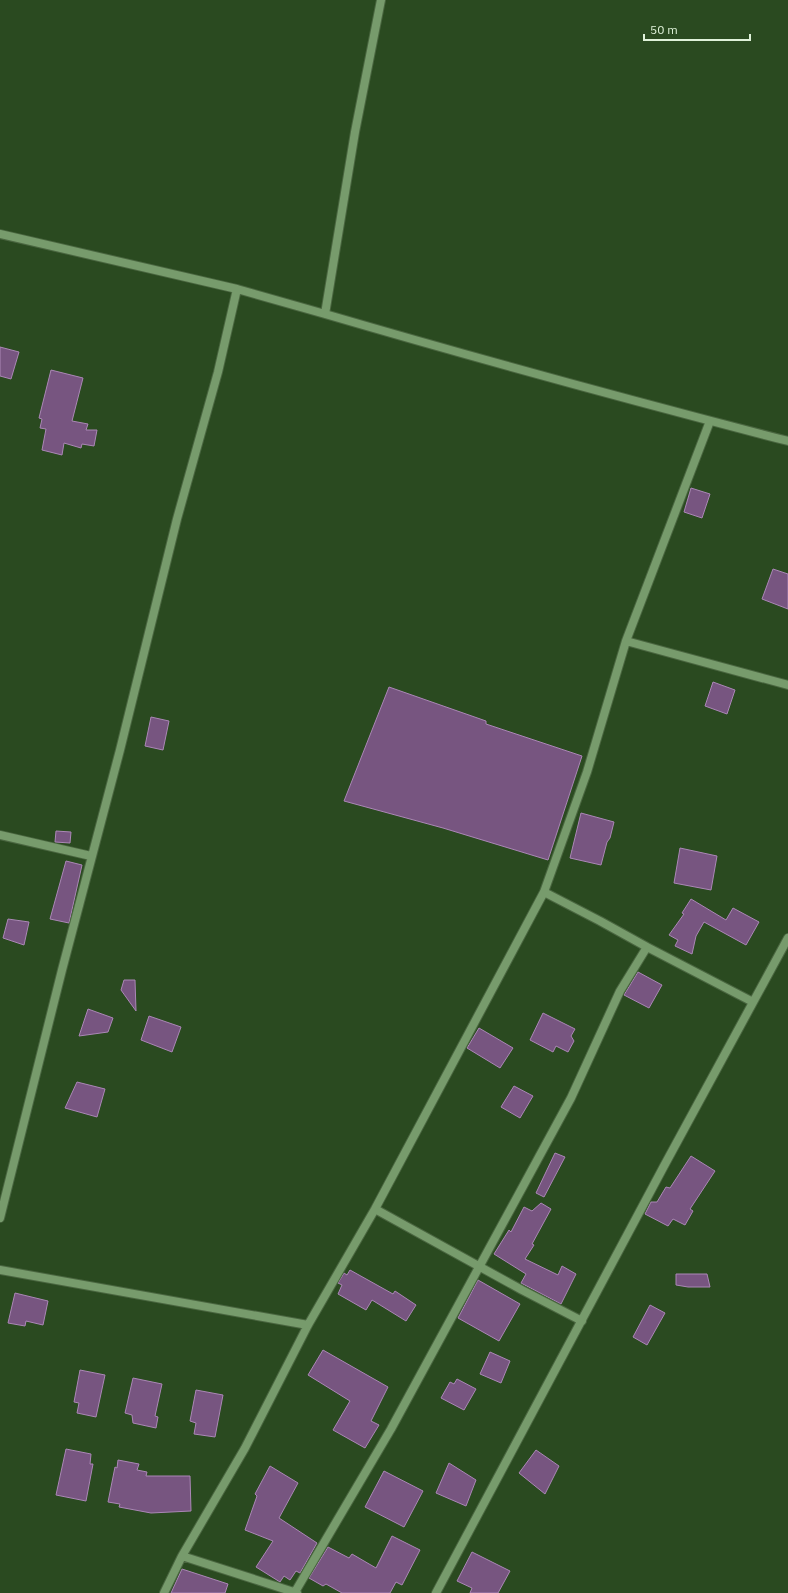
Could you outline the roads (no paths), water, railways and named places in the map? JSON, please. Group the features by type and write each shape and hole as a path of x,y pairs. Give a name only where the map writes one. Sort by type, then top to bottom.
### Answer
{"street":[{"path":"325,314 355,132 381,0"},
{"path":"0,234 237,289 418,341 788,441"},
{"path":"0,1218 91,856 120,750 176,519 218,372 237,289"},
{"path":"164,1593 182,1556 245,1448 308,1325 375,1209 544,892 586,772 626,641 710,421"},
{"path":"626,641 788,684"},
{"path":"0,835 91,856"},
{"path":"544,892 753,1002"},
{"path":"436,1593 664,1166 788,938"},
{"path":"182,1556 296,1593 391,1429 570,1098 620,991 647,947"},
{"path":"375,1209 522,1290 582,1321"},
{"path":"0,1270 308,1325"}]}
